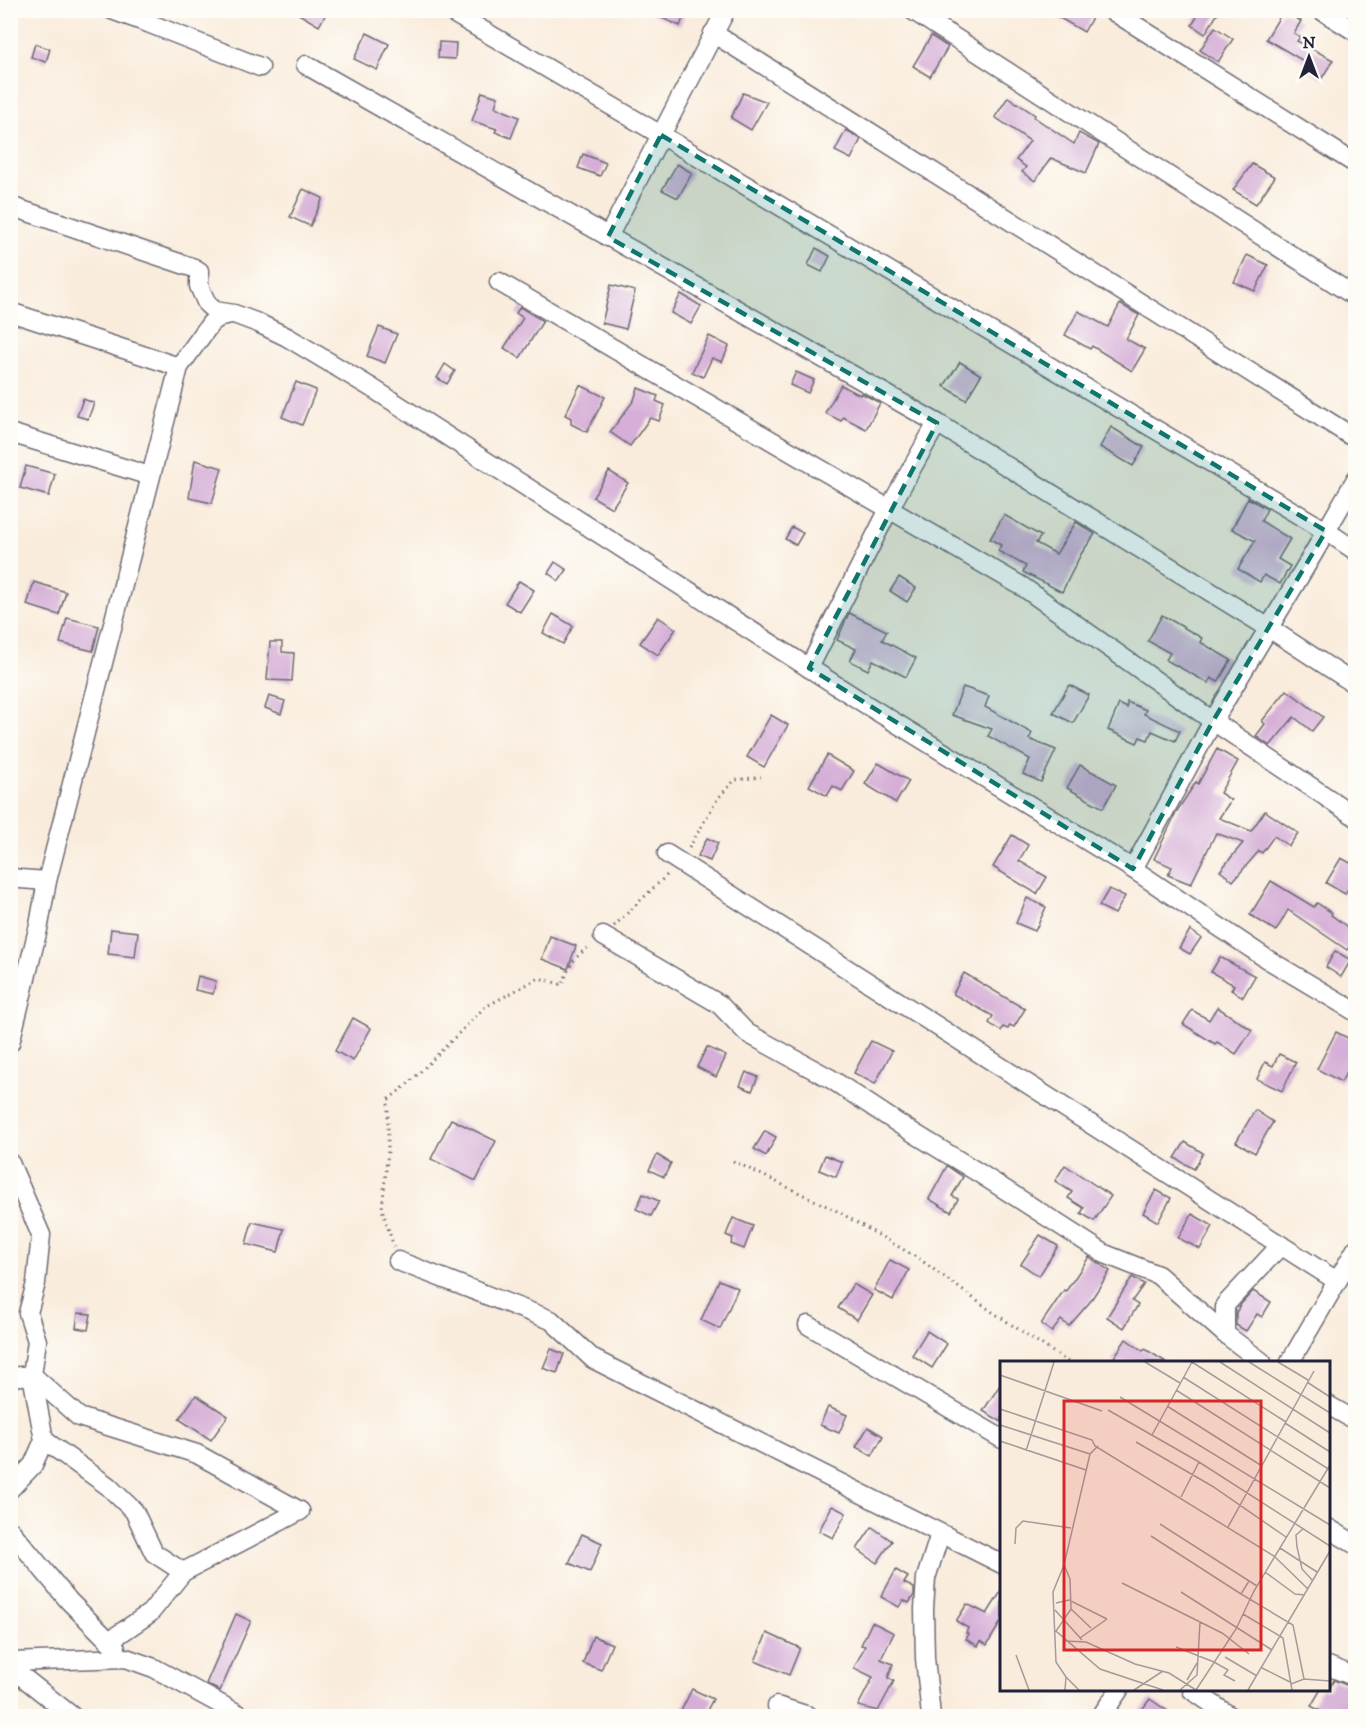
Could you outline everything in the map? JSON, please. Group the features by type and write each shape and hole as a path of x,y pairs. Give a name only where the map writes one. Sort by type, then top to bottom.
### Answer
{"street":[{"path":"112,10 260,67"},
{"path":"448,10 1326,531 1356,551"},
{"path":"608,237 726,10"},
{"path":"912,10 1356,297"},
{"path":"1112,10 1356,164"},
{"path":"1321,10 1356,32"},
{"path":"713,33 1356,439"},
{"path":"306,65 937,423 1269,628 1356,685"},
{"path":"10,206 194,268 199,271 199,286 207,304 215,311 234,314 258,322 372,388 809,668 1133,869 1268,959 1356,1012"},
{"path":"499,282 1023,587 1213,721 1356,817"},
{"path":"10,312 179,367"},
{"path":"10,1043 39,925 46,881 179,367 211,323 221,316 234,314"},
{"path":"809,668 889,509 937,423"},
{"path":"10,433 150,476"},
{"path":"1133,869 1213,721 1356,479"},
{"path":"674,858 1337,1281"},
{"path":"10,877 46,881"},
{"path":"603,936 719,1004 747,1033 831,1079 1105,1254 1158,1275 1225,1334 1261,1361"},
{"path":"10,1163 41,1235 36,1283 28,1313 37,1341 32,1375 44,1440 33,1465 10,1488"},
{"path":"1225,1334 1225,1305 1281,1245"},
{"path":"1291,1361 1356,1249"},
{"path":"398,1261 551,1320 593,1359 1000,1563"},
{"path":"808,1324 1000,1438"},
{"path":"10,1377 32,1375 79,1417 197,1454 300,1511 183,1572 150,1614 109,1641"},
{"path":"1330,1406 1356,1421"},
{"path":"44,1440 108,1486 134,1511 154,1552 183,1572"},
{"path":"1330,1529 1356,1545"},
{"path":"10,1530 69,1601 126,1658"},
{"path":"931,1716 925,1658 924,1609 926,1578 940,1534"},
{"path":"10,1662 126,1658 154,1668 242,1716"},
{"path":"1330,1666 1356,1677"},
{"path":"10,1667 72,1716"},
{"path":"1101,1716 1118,1691"},
{"path":"1195,1691 1230,1716"},
{"path":"777,1706 809,1716"}],"path":[{"path":"398,1261 382,1209 388,1151 388,1100 409,1083 485,1007 539,978 563,985 568,969 576,957 603,936 674,858 729,786 735,780 761,777"},
{"path":"733,1161 837,1210 918,1258 991,1311 1066,1361"}],"highlighted area":[{"path":"661,135 1326,531 1213,721 1133,869 809,668 937,423 608,237"}],"building":[{"path":"292,10 328,10 319,26"},
{"path":"644,10 686,10 680,26"},
{"path":"1046,10 1096,10 1084,32"},
{"path":"1201,10 1220,10 1205,34 1192,25"},
{"path":"1283,11 1301,21 1294,33 1300,37 1297,41 1333,60 1322,78 1304,67 1307,63 1266,39"},
{"path":"1215,27 1233,39 1218,62 1200,50"},
{"path":"367,33 389,44 377,70 354,59"},
{"path":"931,36 948,47 930,77 913,66"},
{"path":"439,42 456,43 455,59 438,58"},
{"path":"35,44 50,49 46,62 31,57"},
{"path":"482,92 498,97 495,107 519,117 511,138 495,132 497,129 472,121"},
{"path":"743,93 767,102 751,130 731,118"},
{"path":"1008,97 1074,144 1079,133 1099,144 1086,173 1051,158 1035,181 1022,172 1026,167 1016,160 1030,141 995,117"},
{"path":"846,130 861,139 851,159 835,151"},
{"path":"583,154 606,163 600,176 578,168"},
{"path":"677,164 692,173 678,198 662,190"},
{"path":"1252,164 1275,177 1256,204 1233,190"},
{"path":"303,189 323,198 310,226 290,217"},
{"path":"816,248 830,256 822,272 808,265"},
{"path":"1247,255 1268,265 1255,291 1234,282"},
{"path":"611,285 635,291 626,329 602,323"},
{"path":"681,294 701,306 691,324 671,313"},
{"path":"1120,304 1139,315 1126,339 1145,349 1132,371 1092,346 1090,349 1065,335 1078,311 1108,327"},
{"path":"520,307 543,321 520,358 504,348 523,318 516,313"},
{"path":"379,327 397,334 385,363 367,356"},
{"path":"709,336 729,346 722,362 712,358 703,377 692,372"},
{"path":"960,362 981,375 966,400 944,386"},
{"path":"445,364 455,371 447,384 437,378"},
{"path":"796,372 814,380 808,393 790,385"},
{"path":"296,382 316,390 302,425 282,417"},
{"path":"580,385 605,397 587,432 571,424 571,418 565,415"},
{"path":"841,385 880,403 866,429 843,417 841,421 825,413"},
{"path":"638,388 658,396 656,401 665,405 659,421 650,418 630,446 610,432 634,400"},
{"path":"83,399 94,403 88,419 77,416"},
{"path":"1111,427 1144,447 1133,466 1100,447"},
{"path":"195,460 222,468 212,503 189,498"},
{"path":"26,466 55,474 49,496 20,488"},
{"path":"609,471 628,483 612,508 593,497"},
{"path":"1248,498 1267,509 1261,521 1290,539 1278,559 1290,566 1280,584 1264,575 1260,582 1238,569 1255,541 1232,529"},
{"path":"1004,515 1041,536 1036,543 1056,554 1076,522 1095,534 1081,554 1062,592 1023,572 1026,566 998,551 1001,545 990,539"},
{"path":"792,527 803,533 796,545 785,539"},
{"path":"555,562 567,570 559,581 548,573"},
{"path":"899,577 916,588 907,602 890,591"},
{"path":"519,581 534,590 520,612 505,603"},
{"path":"34,582 66,592 59,615 27,605"},
{"path":"849,613 887,631 882,640 916,658 906,677 873,660 868,670 850,661 856,649 837,640"},
{"path":"553,614 573,626 563,644 543,633"},
{"path":"1162,615 1202,638 1200,642 1231,660 1218,682 1211,678 1208,683 1166,660 1170,653 1148,641"},
{"path":"658,617 676,629 658,655 640,643"},
{"path":"67,618 99,626 93,651 60,643"},
{"path":"270,642 282,642 282,652 294,653 292,681 267,680"},
{"path":"1069,685 1089,695 1073,723 1053,713"},
{"path":"963,687 989,696 985,707 1032,733 1029,739 1056,750 1041,782 1023,774 1030,759 988,736 992,729 952,715"},
{"path":"1287,690 1323,717 1312,731 1294,717 1270,746 1256,736 1265,724 1262,721"},
{"path":"269,696 285,701 281,714 265,708"},
{"path":"1127,702 1146,710 1144,714 1180,731 1175,741 1152,731 1148,740 1140,737 1137,743 1108,730 1119,704 1127,708"},
{"path":"771,715 788,725 764,767 747,757"},
{"path":"1217,749 1238,761 1220,793 1231,800 1219,818 1251,831 1265,811 1298,833 1289,846 1274,836 1262,853 1259,851 1233,881 1220,871 1243,843 1216,833 1191,884 1168,875 1172,867 1154,859 1177,811 1196,782 1198,784"},
{"path":"827,755 854,771 842,791 833,786 827,796 809,786"},
{"path":"878,763 909,781 896,803 865,784"},
{"path":"1080,765 1116,785 1103,808 1067,788"},
{"path":"1012,835 1028,845 1019,861 1047,877 1037,894 993,867"},
{"path":"707,838 718,843 710,861 698,856"},
{"path":"1341,858 1356,866 1356,876 1345,894 1326,883"},
{"path":"1271,881 1314,907 1317,903 1356,933 1356,938 1347,950 1288,910 1276,931 1250,915"},
{"path":"1109,889 1125,896 1115,914 1099,906"},
{"path":"1027,898 1046,907 1035,931 1016,923"},
{"path":"111,929 138,932 135,957 108,954"},
{"path":"1190,930 1201,938 1190,954 1179,948"},
{"path":"550,936 576,946 568,969 542,959"},
{"path":"1335,951 1351,960 1341,977 1326,967"},
{"path":"1220,957 1255,976 1243,997 1231,990 1234,985 1211,972"},
{"path":"964,973 1025,1009 1014,1027 1010,1025 1008,1029 1003,1027 1001,1031 989,1023 993,1016 953,994"},
{"path":"198,976 216,981 213,994 195,990"},
{"path":"1217,1007 1252,1030 1236,1054 1183,1024 1192,1010 1209,1020"},
{"path":"353,1018 371,1028 353,1061 335,1051"},
{"path":"1336,1032 1356,1042 1356,1078 1346,1073 1341,1082 1317,1069"},
{"path":"871,1041 892,1051 875,1084 854,1073"},
{"path":"707,1047 726,1056 716,1077 697,1067"},
{"path":"1279,1054 1296,1062 1282,1091 1257,1079 1265,1062 1273,1066"},
{"path":"746,1072 758,1077 752,1091 740,1086"},
{"path":"1255,1110 1273,1122 1255,1153 1236,1142"},
{"path":"451,1119 496,1141 476,1181 431,1159"},
{"path":"765,1131 776,1137 766,1156 754,1149"},
{"path":"1185,1142 1203,1153 1194,1169 1175,1158"},
{"path":"657,1155 671,1163 664,1177 649,1170"},
{"path":"825,1155 842,1162 836,1177 819,1170"},
{"path":"1065,1165 1111,1196 1094,1221 1081,1213 1084,1208 1068,1198 1072,1192 1055,1181"},
{"path":"947,1166 963,1177 952,1196 958,1199 951,1212 929,1199"},
{"path":"1156,1190 1171,1198 1158,1222 1143,1213"},
{"path":"643,1194 659,1201 651,1216 636,1209"},
{"path":"1192,1214 1213,1226 1200,1249 1178,1238"},
{"path":"733,1218 753,1226 744,1249 731,1244 733,1238 726,1235"},
{"path":"252,1222 284,1229 278,1252 246,1244"},
{"path":"1040,1235 1058,1246 1039,1276 1021,1264"},
{"path":"1089,1257 1110,1271 1089,1303 1069,1326 1061,1320 1052,1332 1041,1324"},
{"path":"890,1260 909,1270 893,1300 874,1290"},
{"path":"1132,1277 1144,1284 1132,1301 1138,1305 1124,1328 1107,1317"},
{"path":"719,1280 738,1288 720,1329 701,1320"},
{"path":"853,1284 872,1295 857,1320 838,1308"},
{"path":"1253,1291 1271,1302 1262,1317 1257,1314 1246,1331 1236,1325 1236,1313"},
{"path":"78,1313 91,1314 88,1330 76,1328"},
{"path":"927,1331 947,1344 932,1368 912,1355"},
{"path":"1126,1339 1143,1351 1145,1349 1164,1361 1112,1361"},
{"path":"551,1349 564,1354 557,1373 543,1368"},
{"path":"1000,1385 1000,1421 983,1411"},
{"path":"196,1395 228,1416 211,1440 179,1419"},
{"path":"828,1407 847,1415 839,1433 820,1425"},
{"path":"868,1427 883,1436 872,1456 856,1447"},
{"path":"832,1506 846,1513 833,1538 819,1531"},
{"path":"872,1527 892,1541 877,1563 857,1549"},
{"path":"582,1534 602,1543 590,1572 569,1563"},
{"path":"896,1570 908,1577 904,1583 914,1588 914,1595 909,1603 903,1600 899,1607 881,1597"},
{"path":"1000,1593 1000,1623 987,1645 981,1641 978,1646 966,1639 969,1634 966,1633 968,1628 956,1621 967,1604 987,1614"},
{"path":"236,1614 251,1621 220,1691 206,1684"},
{"path":"872,1622 894,1633 881,1659 893,1664 888,1678 894,1681 878,1711 858,1706 873,1677 854,1668 865,1646 861,1645"},
{"path":"767,1633 800,1648 789,1675 755,1661"},
{"path":"593,1636 612,1644 601,1670 583,1663"},
{"path":"1334,1680 1356,1689 1356,1716 1329,1716 1311,1706 1320,1691 1330,1691"},
{"path":"692,1689 713,1699 704,1716 693,1716 681,1711"},
{"path":"1150,1699 1175,1716 1137,1716"}]}
